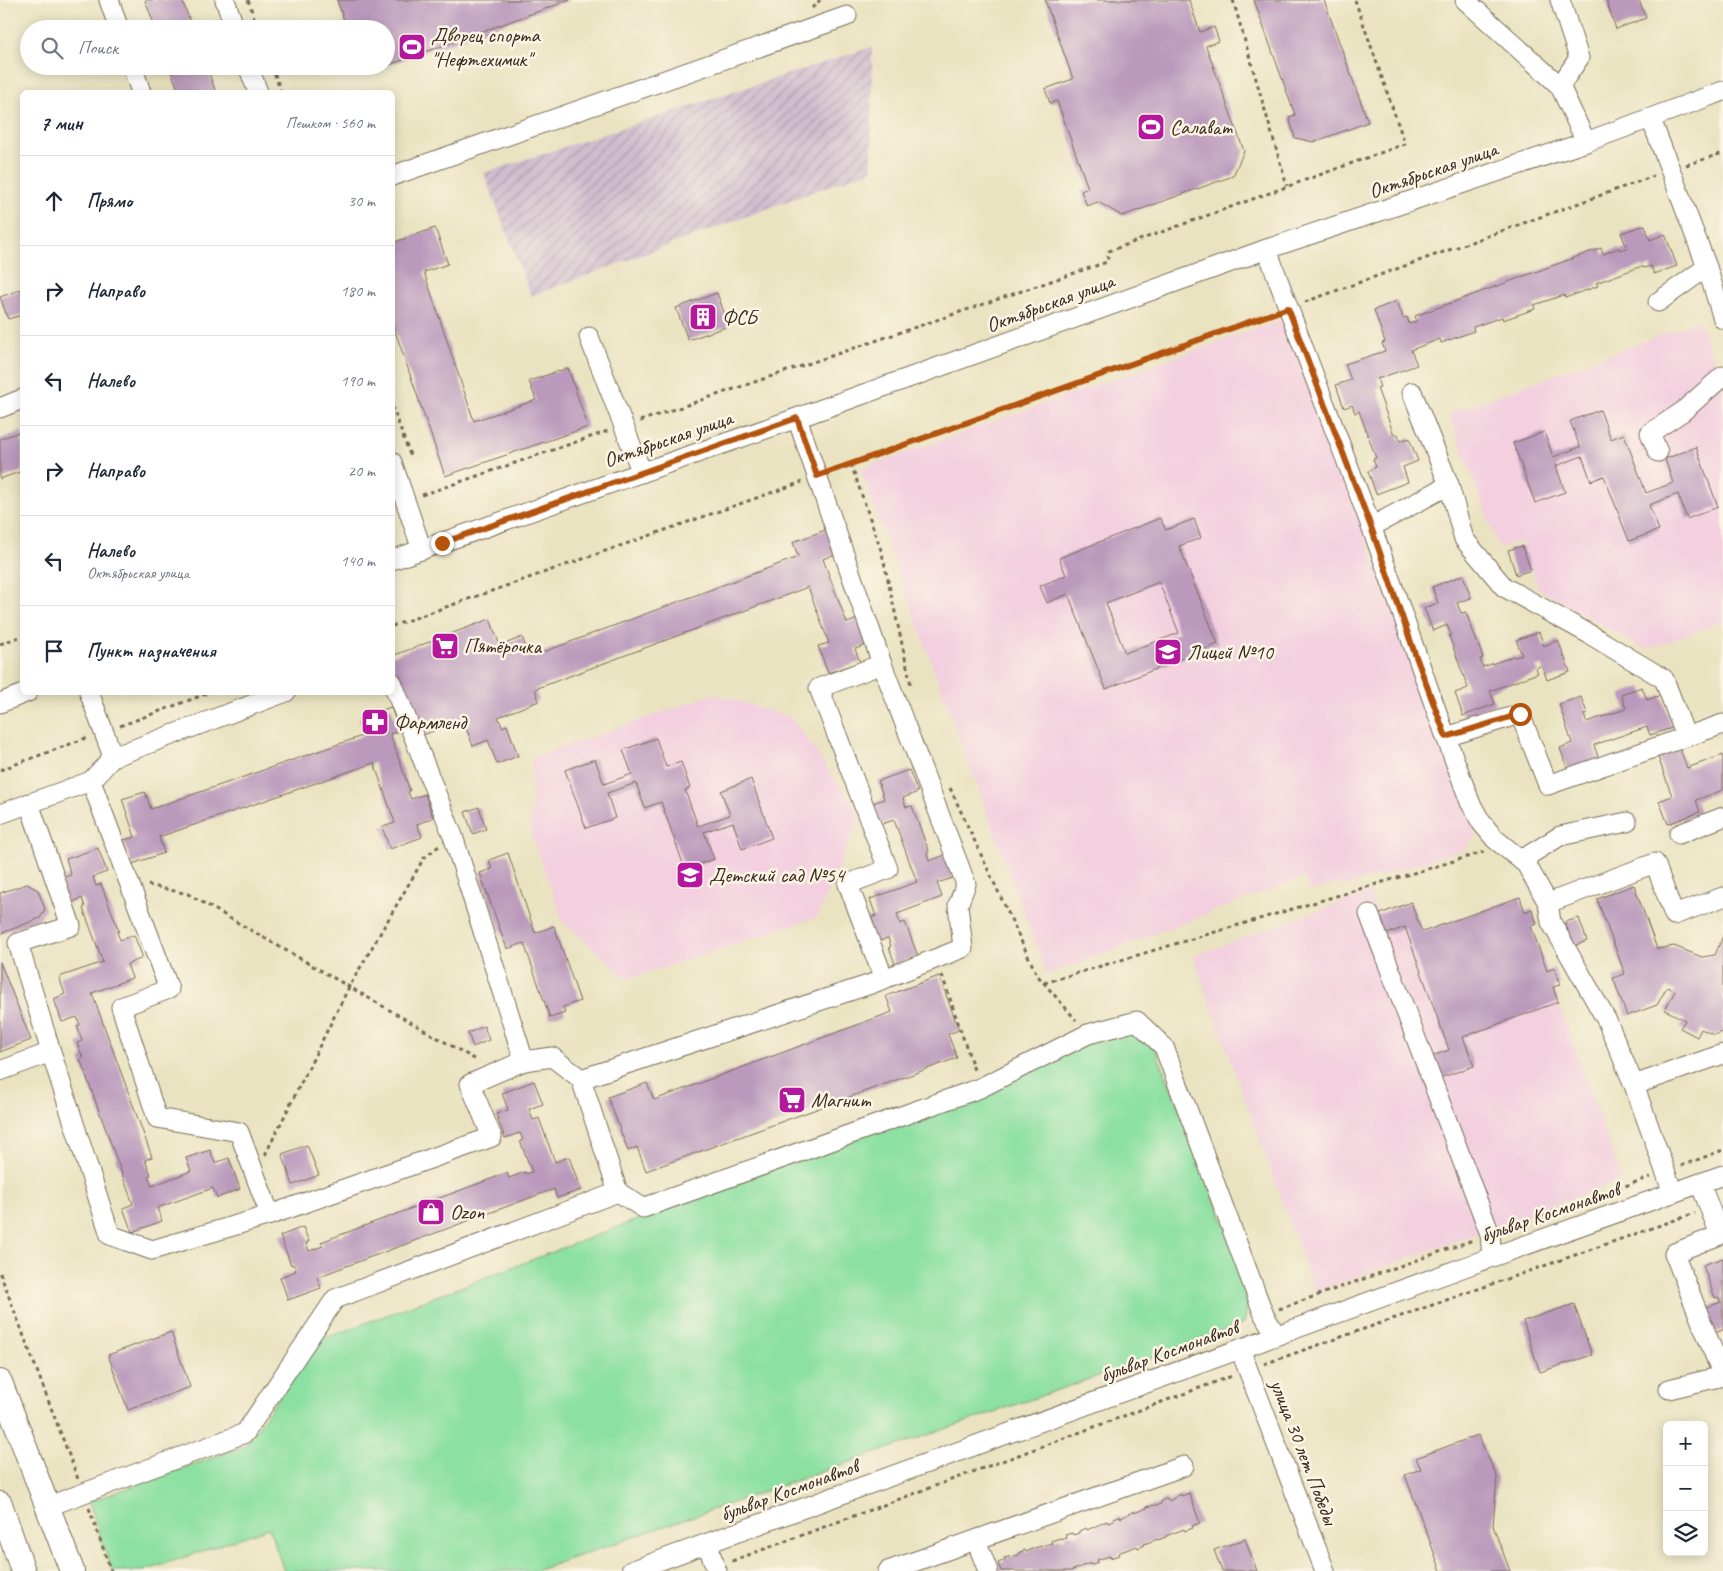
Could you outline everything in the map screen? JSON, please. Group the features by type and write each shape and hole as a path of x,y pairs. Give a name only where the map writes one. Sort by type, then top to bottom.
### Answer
{"main road":[{"path":"0,1382 49,1506 72,1571"},
{"path":"0,1504 23,1571"}],"street":[{"path":"108,0 116,20"},
{"path":"225,0 232,20"},
{"path":"1465,0 1560,86 1586,142"},
{"path":"1560,0 1579,58 1560,86"},
{"path":"395,175 847,16"},
{"path":"135,75 140,90"},
{"path":"251,75 257,90"},
{"name":"Октябрьская улица","path":"395,559 797,418 1267,249 1586,142 1723,91"},
{"path":"1651,119 1707,268 1723,319"},
{"path":"1267,249 1371,527 1415,654 1470,802 1481,822 1495,838 1526,864 1548,903 1552,922 1607,1021 1634,1085 1673,1193"},
{"path":"1658,302 1707,268"},
{"path":"589,337 642,472"},
{"path":"1658,452 1650,433 1682,412 1723,376"},
{"path":"1412,392 1449,485 1464,539 1504,586 1664,679 1686,737"},
{"path":"0,408 20,400"},
{"path":"582,1079 884,979 963,948 958,906 966,884 882,664 797,418"},
{"path":"402,460 407,501 422,550"},
{"path":"1371,527 1449,485"},
{"path":"882,664 819,688 888,869 848,884 884,979"},
{"path":"395,690 453,836 514,1024 524,1061"},
{"path":"0,703 20,695"},
{"path":"90,695 113,757"},
{"path":"0,814 91,781 113,757 278,695"},
{"path":"1446,737 1520,714 1548,785 1723,724"},
{"path":"91,781 169,989 120,1007 157,1118 239,1132 270,1215"},
{"path":"29,804 72,926 18,943 110,1235 152,1250 270,1215 492,1137 470,1084 524,1061 552,1057 582,1079 618,1192 642,1208 980,1088 1088,1034 1137,1021 1164,1047 1264,1315 1276,1336"},
{"path":"1679,834 1723,817"},
{"path":"1521,860 1560,836 1627,822"},
{"path":"1548,903 1655,863 1674,915 1723,897"},
{"path":"1369,914 1490,1234 1492,1256"},
{"path":"0,1071 51,1052"},
{"path":"1634,1085 1723,1054"},
{"name":"бульвар Космонавтов","path":"631,1571 1492,1256 1723,1174"},
{"path":"1669,1389 1723,1376 1674,1253 1720,1235 1700,1183"},
{"path":"49,1506 245,1433 335,1299 618,1192"},
{"name":"улица 30 лет Победы","path":"1240,1348 1324,1571"},
{"path":"888,1571 1184,1466"},
{"path":"976,1540 988,1571"},
{"path":"708,1544 717,1569"}],"path":[{"path":"248,0 255,20"},
{"path":"1233,0 1287,186"},
{"path":"407,501 1107,262 1109,251 1405,144 1355,0"},
{"path":"275,75 281,90"},
{"path":"395,625 1723,153"},
{"path":"395,422 402,460"},
{"path":"851,464 882,553 912,692"},
{"path":"0,644 20,637"},
{"path":"947,781 1037,975 1088,1034"},
{"path":"255,1176 349,987 424,858 453,836"},
{"path":"1044,983 1504,846"},
{"path":"128,880 188,894 499,1072"},
{"path":"936,958 980,1088"},
{"path":"717,1569 1249,1370 1710,1208"},
{"path":"0,1273 84,1494 111,1571"}],"shaded area":[{"path":"872,47 872,170 531,296 484,173"},
{"name":"Лицей №10","path":"1284,319 1476,835 1465,849 1344,887 1343,882 1310,891 1304,877 1047,975 860,469"},
{"path":"1699,321 1723,385 1723,621 1646,650 1539,589 1521,540 1499,548 1449,414"},
{"name":"Детский сад №54","path":"715,694 792,718 860,815 817,917 628,979 563,922 531,833 532,758"},
{"path":"1370,892 1378,914 1411,902 1422,932 1520,897 1525,912 1532,909 1537,924 1531,927 1547,971 1554,968 1560,985 1553,988 1622,1180 1315,1292 1193,956"}],"green space":[{"path":"1129,1033 1155,1048 1251,1290 1244,1323 1156,1356 535,1571 284,1571 269,1528 144,1571 112,1571 89,1502 245,1446 318,1341 1029,1071 1072,1048"}],"building":[{"path":"145,0 182,0 190,20 153,20"},
{"name":"Дворец спорта \"Нефтехимик\"","path":"337,0 570,0 395,63 395,20 344,20"},
{"name":"Салават","path":"1045,0 1189,0 1200,32 1214,27 1219,41 1206,46 1244,151 1233,176 1122,216 1098,202 1087,206 1081,191 1088,188 1057,101 1050,103 1045,89 1073,79"},
{"path":"1254,0 1324,0 1368,122 1314,142 1295,138 1289,117 1295,115"},
{"path":"1606,0 1639,0 1646,18 1616,29"},
{"path":"172,75 209,75 215,90 178,90"},
{"path":"1645,225 1650,240 1665,234 1677,266 1654,274 1651,266 1643,268 1642,266 1596,283 1598,286 1565,298 1564,295 1534,305 1535,309 1503,320 1502,317 1473,327 1474,331 1441,343 1440,339 1411,350 1417,365 1377,379 1380,387 1377,388 1394,435 1398,434 1400,441 1409,438 1418,461 1403,467 1408,482 1376,494 1368,471 1376,467 1373,459 1376,458 1359,411 1355,413 1352,405 1344,408 1336,385 1351,380 1345,364 1385,351 1382,343 1385,342 1374,310 1397,301 1403,318 1407,317 1409,324 1417,321 1415,316 1601,248 1603,254 1619,248 1620,250 1627,248 1621,233"},
{"path":"435,228 448,264 424,272 474,421 536,400 529,381 568,368 588,427 445,476 395,331 395,242"},
{"path":"20,290 20,316 8,319 0,297"},
{"name":"ФСБ","path":"717,293 729,326 688,340 676,308"},
{"path":"1600,410 1611,439 1624,434 1646,493 1673,483 1665,459 1696,447 1718,507 1687,519 1678,494 1649,505 1659,530 1629,541 1604,476 1591,481 1582,456 1556,466 1565,492 1535,503 1513,443 1544,432 1553,457 1580,447 1570,421"},
{"path":"20,432 20,472 0,479 0,439"},
{"path":"1160,518 1166,530 1194,519 1201,538 1179,546 1218,644 1106,689 1068,594 1047,603 1040,586 1066,575 1059,558","holes":["1159,582 1179,633 1125,653 1106,603"]},
{"path":"828,529 838,553 823,559 847,623 860,618 870,644 855,649 860,662 828,673 818,646 829,643 808,587 535,689 539,701 498,717 502,727 507,725 518,756 497,764 488,740 473,746 463,720 420,736 395,669 395,655 490,619 500,646 522,637 530,657 798,557 793,542"},
{"path":"1522,546 1531,570 1516,575 1508,550"},
{"path":"1463,575 1471,598 1457,603 1461,613 1466,612 1483,658 1480,659 1483,667 1522,655 1516,640 1539,632 1544,646 1558,640 1570,672 1547,680 1542,665 1536,668 1538,673 1490,691 1495,704 1463,716 1455,693 1468,688 1449,636 1451,635 1447,625 1433,631 1424,608 1438,603 1432,587"},
{"path":"1642,687 1647,700 1661,695 1672,728 1650,735 1647,727 1594,745 1599,760 1568,771 1560,748 1572,743 1559,704 1581,697 1587,713 1584,714 1586,722 1626,709 1621,694"},
{"path":"391,707 399,731 390,734 410,791 408,792 411,799 425,794 433,818 417,824 422,837 390,849 382,827 395,823 374,763 159,837 164,853 132,864 124,840 135,837 122,799 145,792 151,809 365,735 359,718"},
{"path":"656,738 666,767 681,762 690,788 685,790 698,826 730,815 721,791 751,779 772,838 742,849 733,822 704,832 714,859 685,869 661,802 645,808 636,783 607,793 615,818 586,828 565,770 595,759 604,784 632,774 623,750"},
{"path":"1680,749 1687,768 1723,755 1723,790 1696,800 1700,812 1668,824 1659,801 1672,796 1658,757"},
{"path":"909,770 918,792 903,798 906,807 912,806 929,852 927,853 929,861 945,855 953,878 937,883 942,897 897,914 900,924 905,922 918,956 895,964 888,938 872,944 863,920 876,916 870,899 917,882 894,820 879,825 870,804 884,799 878,781"},
{"path":"479,807 486,829 473,834 465,812"},
{"path":"98,848 107,872 93,877 96,886 101,884 119,931 117,932 120,940 134,935 143,958 127,964 132,978 92,993 152,1157 145,1160 151,1175 148,1176 152,1186 191,1171 186,1158 210,1150 215,1163 229,1158 240,1189 217,1198 213,1188 157,1208 162,1221 132,1232 123,1208 133,1204 80,1059 83,1058 77,1043 82,1041 77,1026 80,1025 77,1017 62,1022 54,999 65,994 59,977 103,962 83,908 85,907 82,898 68,904 59,879 71,875 66,859"},
{"path":"508,853 535,933 554,926 580,1001 563,1007 565,1013 550,1018 524,943 507,949 480,873 492,869 489,860"},
{"path":"27,884 38,890 45,909 40,918 0,934 0,893"},
{"path":"1634,885 1657,949 1674,946 1702,957 1715,955 1723,936 1723,1032 1714,1035 1701,1029 1697,1037 1680,1028 1685,1020 1665,1010 1675,991 1667,987 1657,1005 1627,1016 1613,978 1625,974 1597,899"},
{"path":"1520,897 1525,912 1532,909 1537,924 1531,926 1547,971 1554,968 1560,985 1553,987 1558,1002 1463,1037 1474,1066 1437,1079 1429,1057 1449,1050 1405,927 1382,936 1375,916 1411,902 1422,932"},
{"path":"1579,918 1587,941 1573,946 1565,922"},
{"path":"0,962 31,1040 0,1052"},
{"path":"939,976 959,1030 948,1034 957,1058 646,1171 637,1147 628,1151 608,1097 647,1083 654,1100 892,1012 886,996"},
{"path":"484,1026 489,1040 473,1047 468,1033"},
{"path":"534,1081 543,1104 529,1109 533,1120 539,1118 555,1162 569,1157 581,1190 557,1198 554,1189 317,1277 321,1288 288,1300 280,1277 296,1271 293,1264 291,1265 280,1236 303,1227 309,1242 306,1243 309,1251 323,1246 321,1242 507,1173 509,1178 525,1172 526,1174 532,1172 520,1141 523,1140 520,1133 505,1138 496,1114 508,1110 502,1093"},
{"path":"307,1145 319,1175 293,1185 282,1154"},
{"path":"1723,1258 1723,1330 1714,1333 1704,1308 1721,1302 1718,1297 1715,1298 1703,1265"},
{"path":"1574,1304 1592,1355 1540,1372 1523,1321"},
{"path":"171,1332 190,1387 128,1410 108,1355"},
{"path":"1478,1435 1497,1477 1493,1526 1510,1571 1441,1571 1405,1475 1421,1469 1416,1458"},
{"path":"1189,1493 1200,1523 1192,1526 1193,1528 1185,1531 1184,1529 1138,1548 1137,1546 1118,1553 1119,1555 1097,1560 1098,1562 1090,1565 1090,1563 1071,1571 1001,1571 998,1563 1005,1560 1004,1558 1019,1555 1018,1553 1025,1550 1026,1552 1052,1543 1051,1541 1060,1538 1060,1540 1066,1538 1065,1535 1072,1533 1073,1535 1086,1528 1087,1530 1107,1521 1108,1523 1114,1521 1113,1518 1120,1516 1121,1518 1134,1511 1134,1513 1146,1507 1161,1504 1161,1501 1167,1498 1169,1501 1181,1494 1182,1496"},
{"path":"1245,1539 1257,1571 1222,1571 1214,1550"}],"place":[{"name":"Дворец спорта \"Нефтехимик\"","path":"412,47"},
{"name":"Салават","path":"1151,127"},
{"name":"ФСБ","path":"703,317"},
{"name":"Пятёрочка","path":"445,646"},
{"name":"Лицей №10","path":"1168,652"},
{"name":"Фармленд","path":"375,722"},
{"name":"Детский сад №54","path":"690,875"},
{"name":"Магнит","path":"792,1100"},
{"name":"Ozon","path":"431,1212"}],"route":[{"path":"442,543 797,418 817,476 1288,308 1371,527 1446,737 1520,714"}]}
